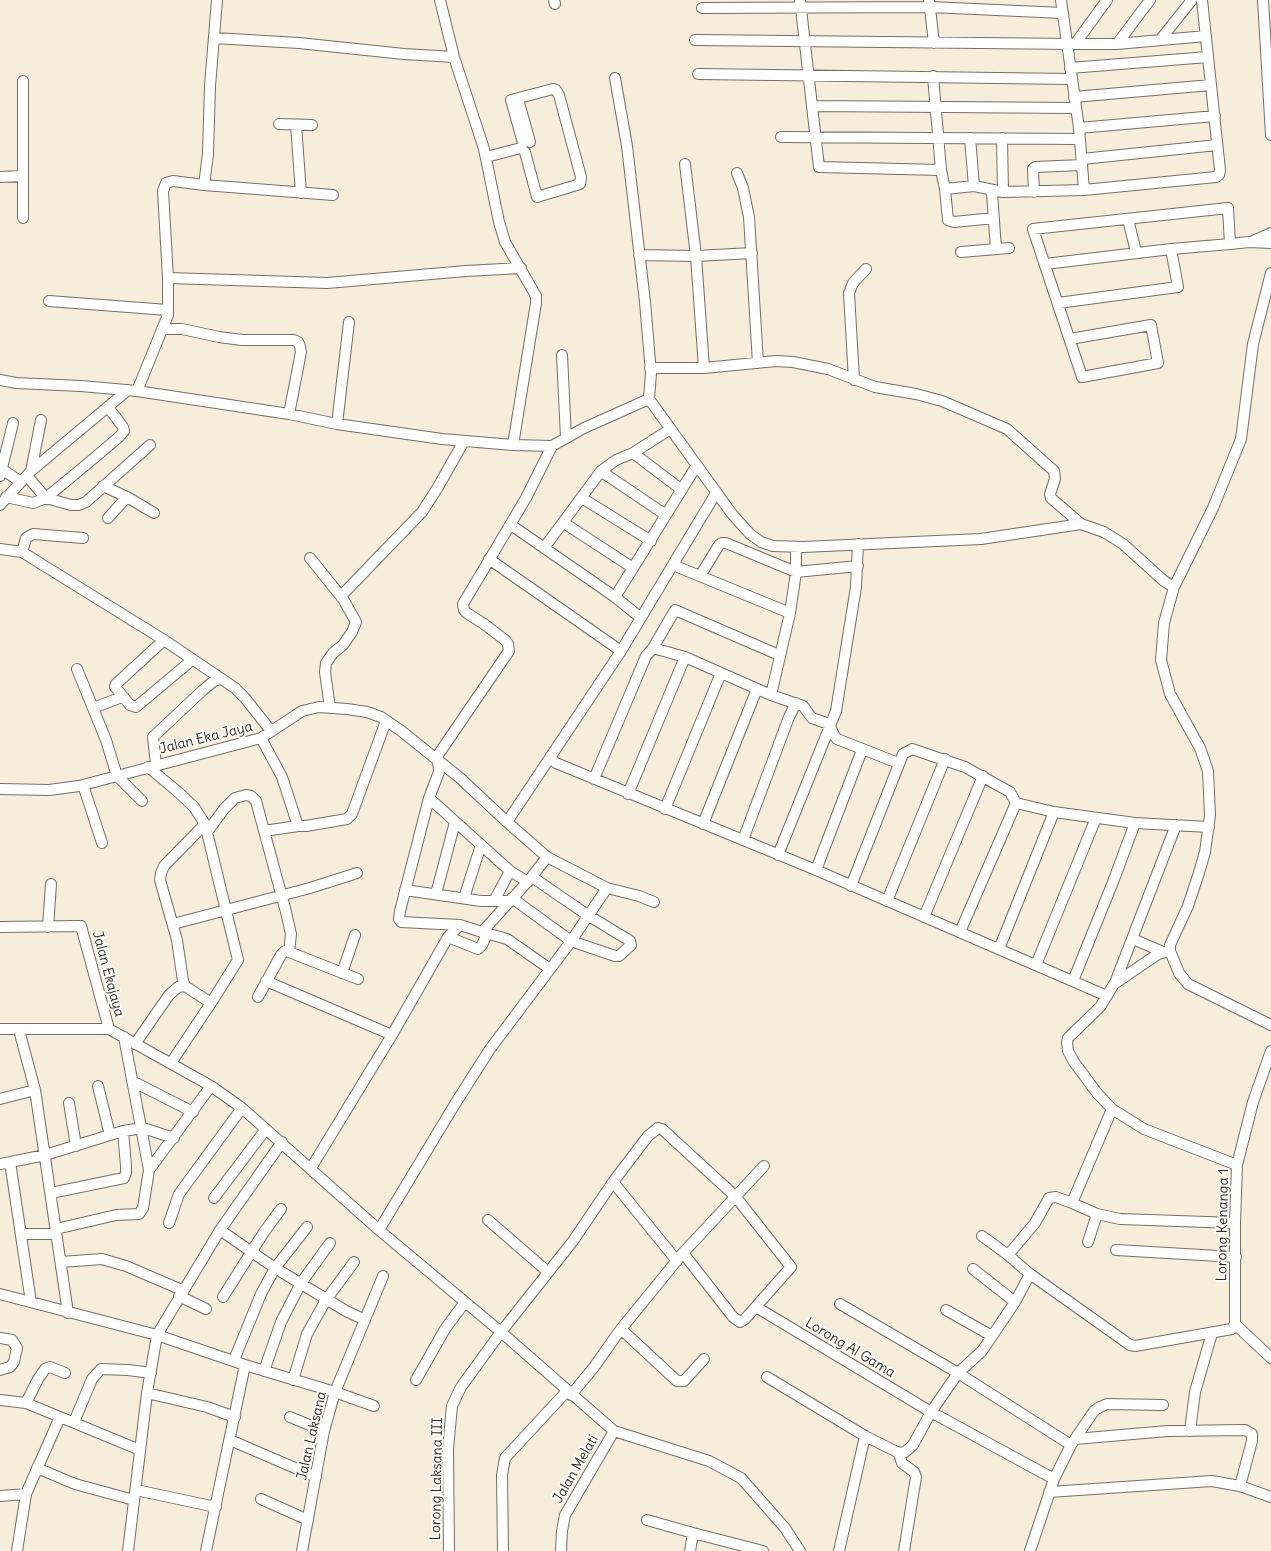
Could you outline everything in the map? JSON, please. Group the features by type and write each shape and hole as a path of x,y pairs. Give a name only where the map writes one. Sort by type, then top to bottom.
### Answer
{"street":[{"path":"204,185 208,154 210,86 217,0"},
{"path":"440,0 454,57 486,157 505,242 534,291 536,303 513,445"},
{"path":"1071,44 1107,0"},
{"path":"1117,44 1150,0"},
{"path":"1160,40 1192,0"},
{"path":"945,189 974,186 1003,192 1084,190 1212,178 1219,175 1215,116 1202,0"},
{"path":"1263,0 1268,40 1271,135"},
{"path":"800,4 819,167 941,170"},
{"path":"702,8 800,4 1062,4 1071,44 1070,68 1079,128 1084,190"},
{"path":"929,4 934,43"},
{"path":"695,40 1117,44 1206,36"},
{"path":"214,38 299,43 404,54 454,57"},
{"path":"1070,68 1208,57"},
{"path":"698,74 1071,79"},
{"path":"933,76 941,170 948,220 954,222 994,218"},
{"path":"615,78 627,146 638,255 645,302 650,368 649,399 669,430 697,465 716,493 750,534 761,542 773,546 796,547 981,539 1081,524"},
{"path":"23,218 24,81"},
{"path":"1074,97 1211,84"},
{"path":"553,89 558,91 582,181 578,186 537,197 526,147 511,100 553,89"},
{"path":"812,106 1076,108"},
{"path":"1079,128 1215,116"},
{"path":"279,124 312,126"},
{"path":"296,125 301,193"},
{"path":"781,137 1080,139"},
{"path":"970,138 974,186"},
{"path":"1002,138 1003,192"},
{"path":"1034,192 1035,167 1217,145"},
{"path":"486,157 526,147"},
{"path":"685,164 696,256 704,368"},
{"path":"737,173 743,188 749,218 758,363"},
{"path":"0,176 23,176"},
{"path":"2,503 26,476 108,407 133,391 168,315 163,191 166,183 173,181 333,195"},
{"path":"990,190 992,193 996,249"},
{"path":"1070,339 1151,325 1158,363 1082,377 1033,229 1228,208 1230,244"},
{"path":"1128,219 1136,252"},
{"path":"1250,242 1271,233"},
{"path":"1045,264 1136,252 1250,242 1271,244"},
{"path":"961,252 1009,248"},
{"path":"1058,303 1178,286 1171,249"},
{"path":"638,255 696,256 752,253"},
{"path":"168,278 327,283 521,268"},
{"path":"854,380 849,293 852,283 866,269"},
{"path":"1114,984 1158,954 1166,952 1188,906 1198,876 1209,827 1208,771 1200,748 1170,694 1161,660 1164,623 1174,587 1213,508 1241,439 1253,344 1271,273"},
{"path":"49,301 168,310"},
{"path":"337,424 349,322"},
{"path":"162,328 188,330 242,340 294,340 298,342 300,352 289,414"},
{"path":"562,355 566,438"},
{"path":"650,368 704,368 794,362 811,365 875,387 916,394 942,401 1007,429 1054,471 1051,498 1081,524 1104,532 1123,544 1164,582 1174,587"},
{"path":"0,380 133,391 289,414 337,424 464,441 513,445 552,446 584,428 649,399"},
{"path":"2,503 33,503 46,498 123,433 123,427 108,407"},
{"path":"26,476 41,420"},
{"path":"13,423 0,471 26,476 46,498 71,505 79,506 150,445"},
{"path":"544,548 602,472 616,460 634,453 669,430"},
{"path":"341,596 422,512 464,441"},
{"path":"550,969 507,939 460,925 401,922 399,918 429,798 439,772 438,755 509,651 505,640 464,610 463,604 511,525 552,446"},
{"path":"634,453 682,490"},
{"path":"615,597 697,465"},
{"path":"602,472 666,515"},
{"path":"103,486 127,497 154,513"},
{"path":"507,822 621,651 716,493"},
{"path":"108,518 127,497"},
{"path":"582,498 651,541"},
{"path":"564,523 634,568"},
{"path":"511,525 615,597 641,618"},
{"path":"22,552 26,538 33,534 84,538"},
{"path":"700,576 719,545 726,543 796,572 858,566"},
{"path":"778,855 836,711 852,618 858,566 858,544"},
{"path":"771,695 790,613 796,572 796,547"},
{"path":"0,548 22,552 164,640 220,679 228,682 245,698 271,731"},
{"path":"310,558 341,596 356,622 343,645 333,653 326,663 325,672 330,708"},
{"path":"489,559 621,651"},
{"path":"673,566 790,613"},
{"path":"594,779 646,656 653,648 675,610 779,655"},
{"path":"164,640 116,684 115,687 130,705 136,706 192,660"},
{"path":"653,648 685,657 771,695 805,707 812,718 827,722 837,739 898,763"},
{"path":"628,794 685,657"},
{"path":"78,669 117,776 142,801"},
{"path":"665,809 721,673"},
{"path":"171,1063 238,960 206,828 194,807 152,766 153,737 208,686 220,679"},
{"path":"703,824 757,689"},
{"path":"93,708 122,697"},
{"path":"743,840 796,703"},
{"name":"Jalan Eka Jaya","path":"0,789 49,790 83,785 261,738 302,711 319,707 368,712 386,721 437,759 547,858 606,888 654,902"},
{"path":"264,831 347,819 352,814 386,721"},
{"path":"261,738 282,777 298,826"},
{"path":"851,886 898,763 903,754 912,749 945,759 983,776 1010,792 1016,802 1054,812 1135,823 1209,827"},
{"path":"816,870 862,750"},
{"path":"550,758 556,763 628,794 816,870 1107,996"},
{"path":"887,901 945,759"},
{"path":"924,917 983,776"},
{"path":"83,785 102,843"},
{"path":"211,1003 185,986 177,940 160,880 164,866 206,828 235,798 246,795 251,796 256,801 290,934 289,952"},
{"path":"405,890 494,902 510,899 571,941 615,956 619,956 630,945 630,941 627,939 530,879 510,871 429,798"},
{"path":"960,932 1016,802"},
{"path":"999,949 1054,812"},
{"path":"1036,965 1096,818"},
{"path":"436,894 454,822"},
{"path":"1073,980 1135,823"},
{"path":"1176,825 1114,984 1100,1007 1068,1038 1068,1051 1097,1094 1112,1110 1144,1130 1237,1165"},
{"path":"464,898 481,845"},
{"path":"448,937 478,949 482,945 484,933 510,899 547,858"},
{"path":"494,902 510,871"},
{"path":"172,924 281,896 357,873"},
{"path":"0,927 48,927 51,884"},
{"path":"379,1230 490,1049 571,941 606,888"},
{"path":"311,1168 392,1035 448,937 460,925"},
{"name":"Jalan Ekajaya","path":"48,927 81,926 109,1029"},
{"path":"342,973 355,935"},
{"path":"1132,938 1166,952 1188,984 1271,1025"},
{"path":"258,997 281,955 285,952 358,979"},
{"path":"266,981 392,1035"},
{"path":"135,1044 169,995 178,987 185,986"},
{"path":"0,1028 19,1030 109,1029 211,1086 242,1108 282,1142 379,1230 466,1302 614,1431 709,1461 741,1478 785,1528 800,1551"},
{"path":"19,1030 35,1090 62,1262 68,1313"},
{"path":"22,1234 56,1231 116,1215 139,1214 143,1208 149,1170 143,1128 124,1037"},
{"name":"Lorong Kenanga 1","path":"1235,1324 1237,1165 1253,1102 1271,1051"},
{"path":"132,1082 193,1112"},
{"path":"98,1086 110,1135"},
{"path":"149,1170 211,1086"},
{"path":"0,1099 35,1090"},
{"path":"69,1102 76,1146"},
{"path":"169,1223 179,1194 242,1108"},
{"path":"1072,1203 1112,1110"},
{"path":"31,1302 22,1234 5,1163 45,1155 123,1131 143,1128 174,1138"},
{"path":"214,1198 266,1129"},
{"name":"Lorong Laksana III","path":"449,1551 448,1449 452,1406 461,1387 501,1332 573,1241 613,1182 648,1136 655,1130 662,1129 736,1196"},
{"path":"51,1193 124,1178 126,1166 123,1131"},
{"path":"128,1551 147,1393 157,1335 220,1230 282,1142"},
{"path":"503,1551 502,1475 505,1458 594,1367 680,1257 764,1166"},
{"path":"613,1182 736,1320 740,1322 745,1320 790,1266 736,1196"},
{"path":"1008,1254 1035,1223 1049,1198 1056,1196 1097,1214 1120,1219 1235,1224"},
{"path":"223,1297 281,1209"},
{"path":"1088,1242 1097,1214"},
{"path":"488,1220 548,1272"},
{"path":"234,1360 261,1294 276,1268 307,1227"},
{"path":"220,1230 326,1300 365,1320"},
{"path":"982,1236 1008,1254 1030,1274 1130,1345 1135,1346 1212,1333 1232,1329 1235,1324 1271,1358"},
{"path":"264,1371 281,1322 301,1283 330,1243"},
{"path":"1116,1250 1236,1257"},
{"path":"62,1262 102,1259 126,1266 181,1293 206,1309"},
{"path":"293,1380 307,1334 326,1300 354,1262"},
{"path":"973,1269 1015,1302"},
{"path":"767,1378 866,1436 899,1453 905,1452 913,1445 931,1412 958,1373 982,1351 1015,1302 1030,1274"},
{"name":"Jalan Laksana","path":"302,1551 324,1431 335,1392 383,1276"},
{"path":"0,1294 157,1335 374,1406"},
{"path":"416,1380 445,1329 466,1302"},
{"path":"840,1304 1073,1442 1125,1434 1190,1431 1242,1430 1252,1434 1251,1446 1240,1486"},
{"name":"Lorong Al Gama","path":"756,1307 931,1412 1054,1479"},
{"path":"946,1310 992,1336"},
{"path":"622,1329 677,1381 684,1381 704,1359"},
{"path":"1190,1431 1195,1392 1212,1333"},
{"path":"0,1338 12,1340 17,1348 14,1362 10,1368 0,1370"},
{"path":"206,1551 245,1365"},
{"path":"26,1404 45,1369 50,1367 66,1373"},
{"path":"74,1422 92,1379 101,1369 128,1370 151,1374"},
{"path":"147,1393 207,1408 235,1418"},
{"path":"0,1400 26,1404 60,1416 140,1450"},
{"path":"1030,1551 1054,1479 1073,1442 1094,1412 1107,1404 1163,1405"},
{"path":"17,1551 26,1494 60,1416"},
{"path":"290,1417 324,1431"},
{"name":"Jalan Melati","path":"561,1551 565,1515 614,1431"},
{"path":"839,1551 866,1436"},
{"path":"230,1440 316,1477"},
{"path":"899,1453 902,1463 914,1472 916,1477 904,1551"},
{"path":"37,1468 75,1484 216,1507"},
{"path":"1049,1492 1212,1481 1240,1486 1271,1497"},
{"path":"0,1496 26,1494"},
{"path":"261,1499 308,1520"},
{"path":"647,1520 763,1551"},
{"path":"690,1551 694,1533"}]}
